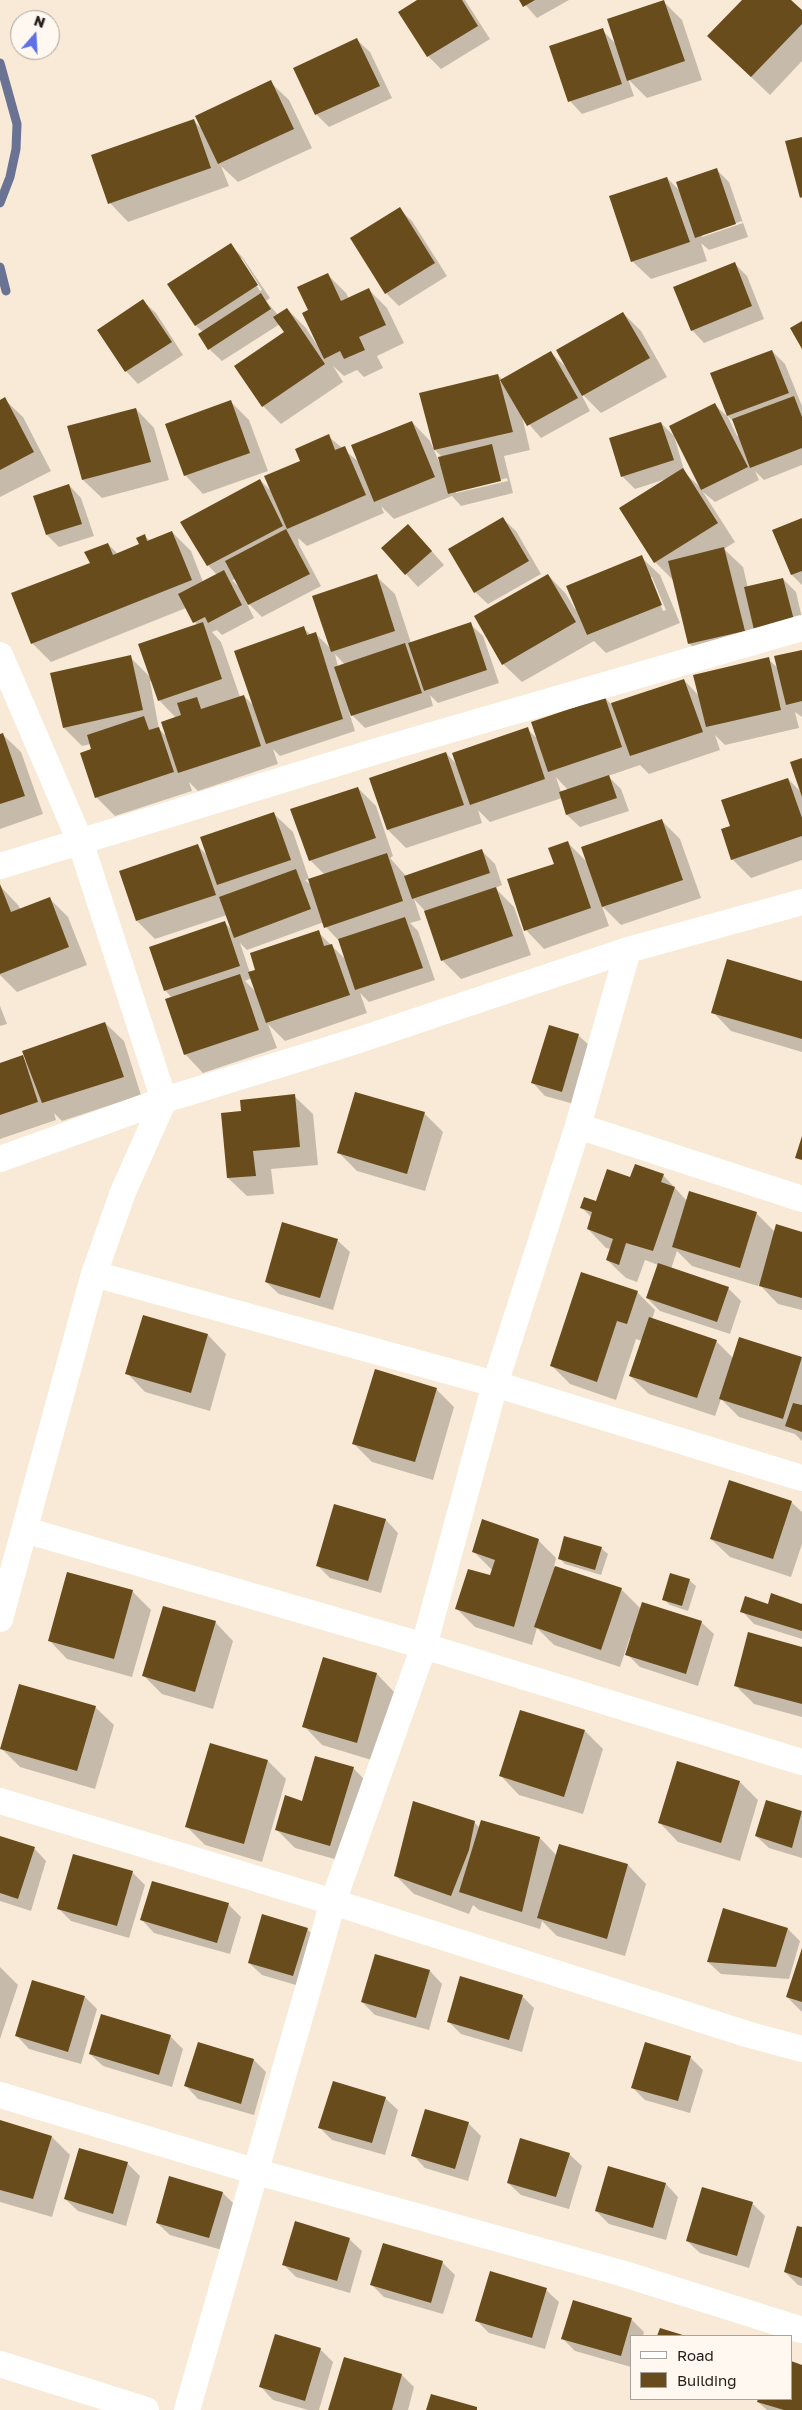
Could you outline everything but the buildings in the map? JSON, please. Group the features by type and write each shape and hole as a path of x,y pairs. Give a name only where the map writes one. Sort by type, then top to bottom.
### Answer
{"street":[{"path":"0,866 377,751 802,628"},
{"path":"0,655 80,841 164,1100 123,1192 94,1274 0,1619"},
{"path":"0,1159 164,1100 353,1042 628,950 772,912 802,902"},
{"path":"772,912 802,923"},
{"path":"187,2410 257,2172 333,1902 424,1646 495,1384 578,1126 628,950"},
{"path":"578,1126 802,1198"},
{"path":"94,1274 495,1384 802,1478"},
{"path":"25,1530 424,1646 802,1762"},
{"path":"0,1802 333,1902 750,2035 802,2049"},
{"path":"0,2094 257,2172 621,2273 802,2330"},
{"path":"0,2364 146,2410"}],"waterway":[{"path":"0,63 17,124 16,149 10,177 0,203"},
{"path":"0,267 6,291"}]}
